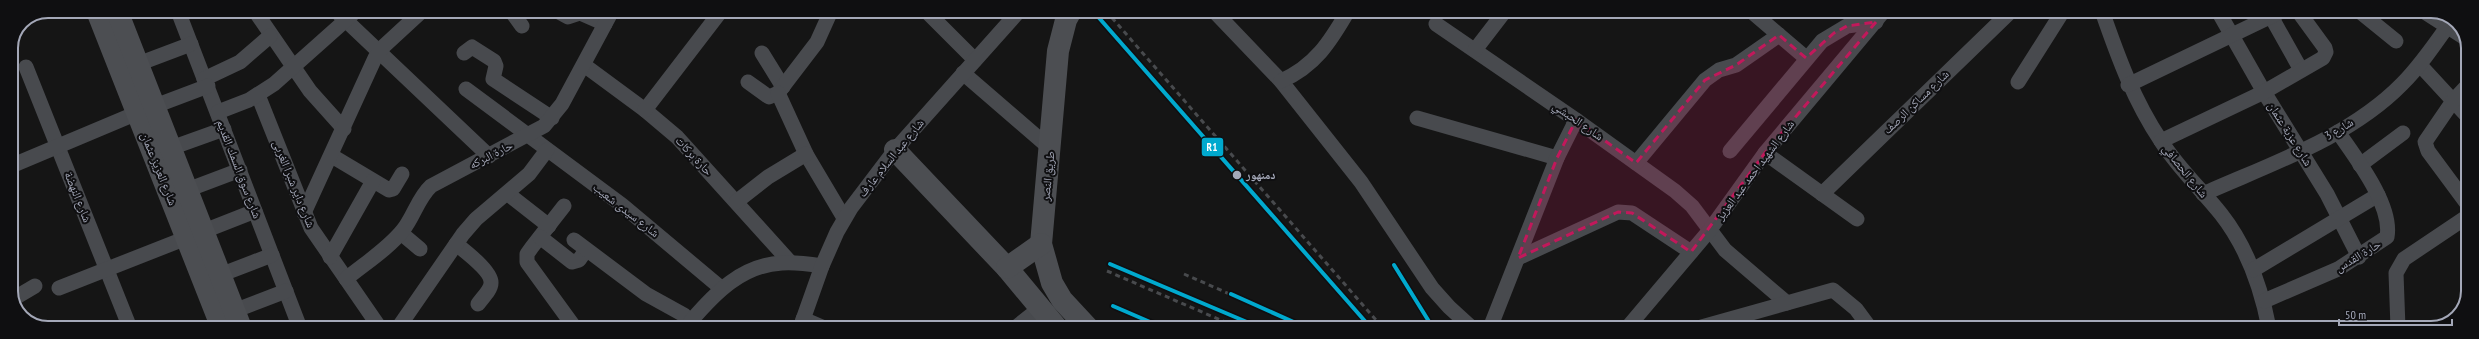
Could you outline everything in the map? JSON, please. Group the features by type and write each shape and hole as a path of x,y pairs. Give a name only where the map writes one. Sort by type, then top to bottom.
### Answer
{"street":[{"name":"شارع العزيز عثمان","path":"100,18 146,110 195,235 232,321"},
{"name":"شارع العزيز عثمان","path":"120,18 138,64 146,110 171,148 187,190 195,235 220,274 232,321"},
{"name":"شارع سوق السمك القديم","path":"181,18 218,112 296,321"},
{"path":"259,18 270,36 323,106 344,129"},
{"path":"218,112 258,95 294,68 342,18"},
{"path":"349,18 379,52 488,156"},
{"path":"304,213 332,156 379,52 415,18"},
{"path":"516,18 522,26"},
{"path":"591,18 605,24"},
{"name":"حارة البركه","path":"346,279 401,233 413,216 420,199 431,186 528,136 544,126 552,118 584,64 608,18"},
{"path":"645,110 716,18"},
{"path":"748,82 769,97 781,90 813,48 828,18"},
{"path":"933,18 975,60"},
{"name":"شارع عبد السلام عارف","path":"803,321 822,266 844,218 895,150 1013,18"},
{"name":"طريق النصر","path":"1067,18 1058,51 1051,149 1041,244 1052,283 1062,300 1082,321"},
{"path":"1223,18 1281,81 1361,182 1432,288 1464,321"},
{"path":"1281,81 1302,70 1320,55 1344,18"},
{"path":"1474,50 1499,18"},
{"path":"1759,18 1806,58"},
{"path":"1730,151 1806,58 1834,32 1847,26 1873,18"},
{"name":"شارع الشهيد احمد عبد العزيز","path":"1632,321 1709,231 1765,154 1878,18"},
{"name":"شارع مساكن الرصف","path":"1822,194 2004,18"},
{"path":"2018,82 2059,18"},
{"name":"شارع الحصافي","path":"2104,18 2128,85 2161,141 2203,194 2221,214 2239,240 2253,270 2264,301 2268,321"},
{"name":"شارع عزبة عثمان","path":"2222,18 2264,92 2341,218 2359,257"},
{"path":"2128,85 2232,36 2265,18"},
{"path":"2276,18 2302,70"},
{"path":"2161,141 2264,92 2323,58 2326,52 2303,18"},
{"path":"2368,18 2396,41"},
{"path":"2434,18 2457,33"},
{"name":"شارع الحبشي","path":"1436,24 1576,120 1692,206 1709,231 1725,250 1786,303"},
{"name":"شارع 3","path":"2203,194 2300,151 2338,132 2401,85 2420,65 2447,27"},
{"path":"1636,163 1705,80 1719,70 1736,65 1779,35"},
{"path":"18,163 146,110 206,82 240,62 270,36"},
{"path":"138,64 191,44"},
{"path":"464,53 472,47 494,61 496,66 492,79 552,118"},
{"path":"762,53 781,90 806,154 844,218"},
{"name":"حارة بركات","path":"584,64 645,110 677,137 790,262"},
{"path":"2420,65 2461,110"},
{"name":"شارع النهضة","path":"26,67 127,321"},
{"path":"963,73 1051,149"},
{"name":"شارع سيدى شعيب","path":"466,89 622,205 721,288"},
{"path":"2461,92 2453,101 2428,136 2425,146 2461,195"},
{"name":"شارع داير شبرا الغربى","path":"258,95 304,213 330,257 375,321"},
{"path":"1417,118 1557,158"},
{"path":"1493,321 1557,158 1576,120"},
{"path":"171,148 224,129"},
{"name":"حارة القدس","path":"2264,301 2338,269 2359,257 2386,237 2387,230 2378,195 2338,132"},
{"path":"2360,166 2403,133"},
{"path":"403,321 456,244 476,219 508,194 529,174 547,150"},
{"path":"895,150 1007,268 1051,321"},
{"path":"736,202 768,177 806,154"},
{"path":"1765,154 1857,219"},
{"path":"332,156 389,190 393,189 402,174"},
{"path":"187,190 240,170"},
{"path":"330,257 373,181"},
{"path":"508,194 572,262 579,260 586,250"},
{"path":"2253,270 2378,195"},
{"path":"564,206 527,254 527,262 570,321"},
{"path":"59,288 255,211"},
{"path":"1518,258 1618,212 1632,213 1691,252"},
{"path":"2398,321 2396,273 2404,259 2461,221"},
{"path":"401,233 420,249"},
{"path":"574,240 646,294 689,321"},
{"path":"456,244 486,271 491,280 491,285 478,304"},
{"path":"1007,268 1041,244"},
{"path":"220,274 272,255"},
{"path":"696,321 721,288 754,270 770,265 790,262 822,266"},
{"path":"18,296 35,286"},
{"path":"1726,321 1833,290 1856,309 1865,321"},
{"path":"234,321 286,291"},
{"path":"1024,321 1040,308"}],"highlighted area":[{"path":"1876,22 1765,153 1691,252 1632,213 1618,212 1518,258 1557,158 1576,120 1636,163 1705,80 1736,65 1779,35 1806,58 1834,33 1847,26"}],"railway":[{"path":"1112,18 1377,321"},
{"path":"1110,264 1244,321"},
{"path":"1394,265 1429,321"},
{"path":"1107,271 1223,321"},
{"path":"1184,274 1291,321"},
{"path":"1113,306 1148,321"}],"transit line":[{"name":"R1","path":"1099,18 1365,321"},
{"name":"R1","path":"1110,264 1244,321"},
{"name":"R1","path":"1394,265 1429,321"},
{"name":"R1","path":"1231,294 1291,321"},
{"name":"R1","path":"1113,306 1148,321"}],"place":[{"name":"دمنهور","path":"1237,175"}]}
